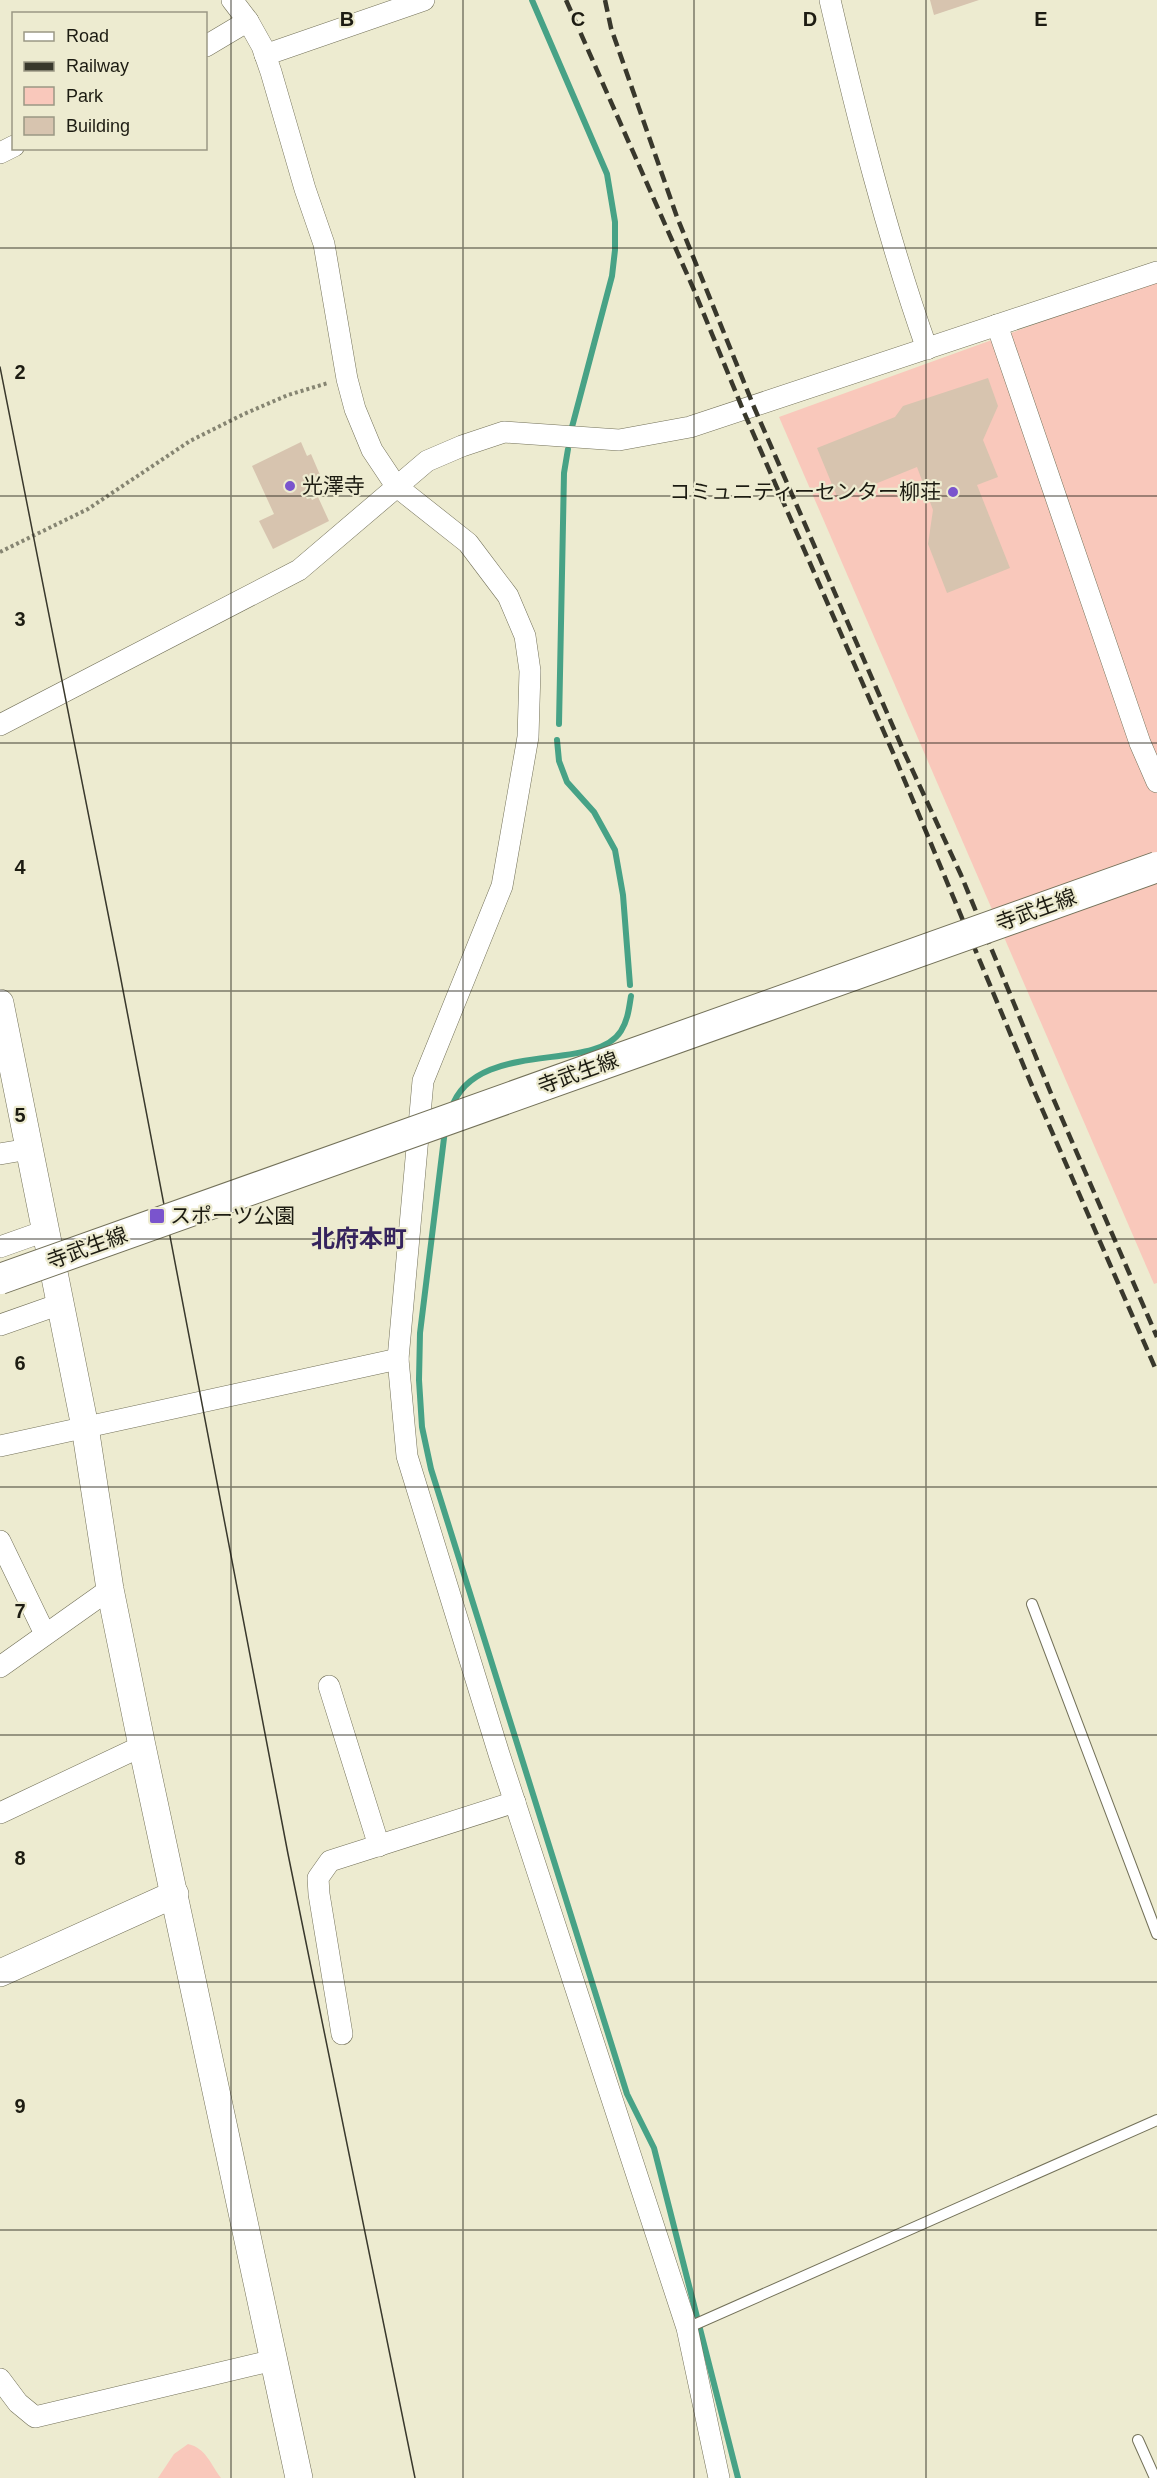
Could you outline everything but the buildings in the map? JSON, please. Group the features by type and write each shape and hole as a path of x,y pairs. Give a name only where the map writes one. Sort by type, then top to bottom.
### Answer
{"main road":[{"name":"寺武生線","path":"0,1279 1157,867"}],"street":[{"path":"232,0 248,21 265,55 324,244 347,379 355,409 372,450 396,486 468,543 508,596 525,636 530,671 528,737 502,886 423,1081 398,1359 407,1456 515,1802 687,2328 719,2478"},
{"path":"265,55 424,0"},
{"path":"830,0 849,80 912,305 927,349"},
{"path":"207,45 248,21"},
{"path":"0,724 299,570 427,461 462,446 504,432 619,440 690,427 1157,272"},
{"path":"997,325 1140,743 1157,782"},
{"path":"0,1003 85,1427 110,1589 299,2478"},
{"path":"0,1154 29,1149"},
{"path":"0,1247 45,1231"},
{"path":"0,1325 60,1304"},
{"path":"0,1446 398,1359"},
{"path":"0,1542 45,1634"},
{"path":"0,1667 110,1589"},
{"path":"329,1686 379,1846"},
{"path":"0,1813 142,1746"},
{"path":"342,2034 319,1894 318,1878 330,1861 515,1802"},
{"path":"0,1973 174,1894"},
{"path":"0,2379 18,2403 35,2417 274,2360"}],"lane":[{"path":"1032,1604 1157,1934"},
{"path":"687,2328 1157,2120"},
{"path":"1138,2440 1155,2478"}],"path":[{"path":"0,552 88,509 190,441 244,414 288,395 347,379"}],"green space":[{"path":"1157,280 1157,1283 1154,1284 779,417"},
{"path":"188,2444 204,2453 221,2478 158,2478 174,2454"}],"waterway":[{"path":"532,0 607,174 615,222 612,276 572,427"},
{"path":"559,724 564,473 568,449"},
{"path":"557,740 559,761 567,782 594,812 615,850 623,895 630,985"},
{"path":"451,1109 464,1087 484,1072 508,1064 562,1056 607,1044 621,1031 628,1014 631,996"},
{"path":"445,1130 420,1333 419,1380 422,1427 431,1469 627,2094 654,2148 738,2478"}],"tram line":[{"path":"0,367 118,964 288,1854 415,2478"}],"railway":[{"path":"566,0 694,290 743,410 894,755 1035,1093 1157,1372"},
{"path":"605,0 611,28 677,217 754,407 904,752 961,875 1050,1091 1157,1337"}],"place":[{"name":"光澤寺","path":"290,486"},
{"name":"コミュニティーセンター柳荘","path":"953,492"},
{"name":"スポーツ公園","path":"157,1216"}],"district":[{"name":"北府本町","path":"359,1239"}]}
